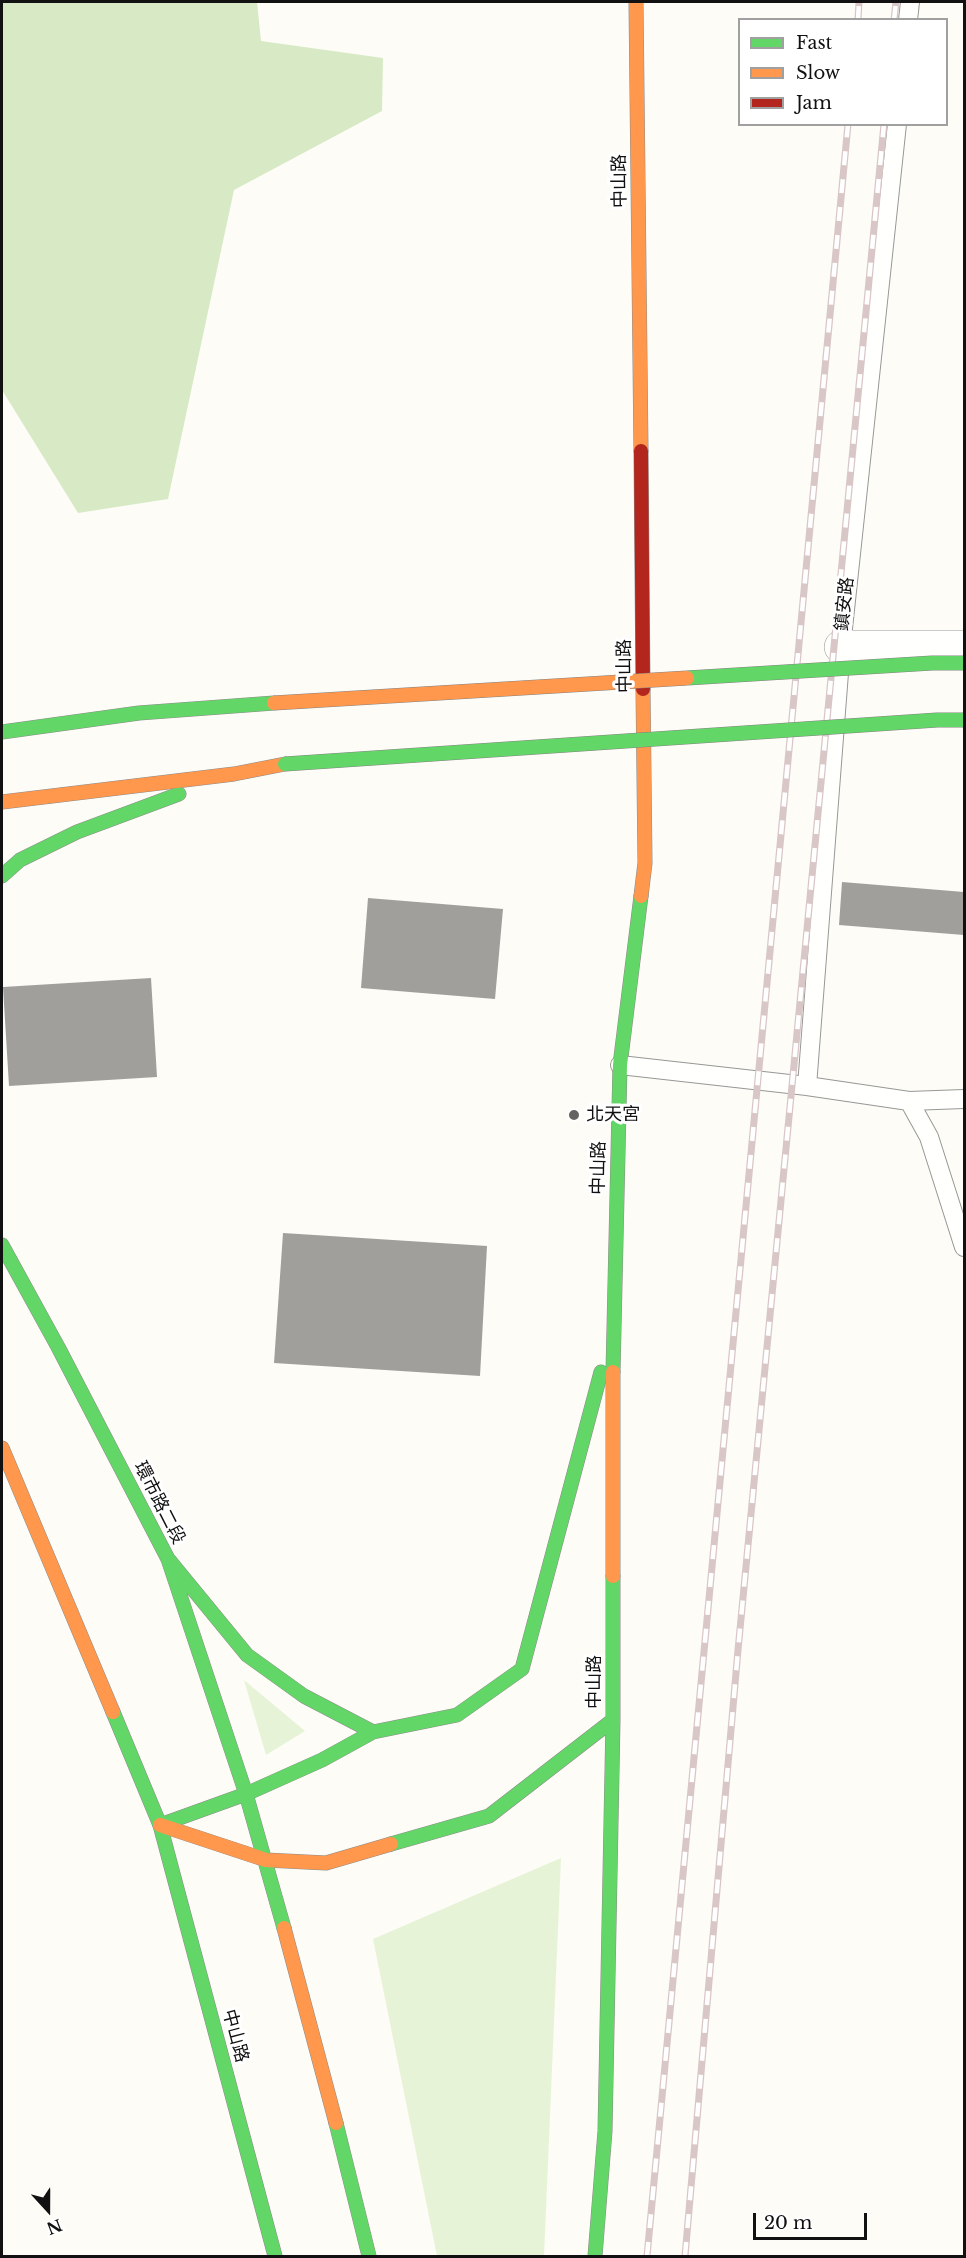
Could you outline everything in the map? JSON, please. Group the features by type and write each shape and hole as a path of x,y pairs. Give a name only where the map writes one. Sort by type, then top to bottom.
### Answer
{"main road":[{"name":"中山路","path":"160,1825 266,1860 326,1863 489,1816 614,1720 613,1329 620,1065 645,863 636,2"},
{"path":"2,732 140,713 274,703 964,663"},
{"path":"36,713 140,713"},
{"path":"2,802 234,774 285,764 964,720"},
{"path":"2,876 20,860 77,832 234,774"},
{"name":"環市路二段","path":"2,1245 58,1347 168,1559 246,1794"},
{"name":"中山路","path":"160,1825 246,1794 322,1760 373,1732 458,1715 522,1669 613,1329"},
{"path":"2,1448 160,1825"},
{"path":"168,1559 247,1655 304,1696 373,1732"},
{"path":"595,2256 605,2131 614,1720"},
{"path":"246,1794 266,1860 369,2256"},
{"name":"中山路","path":"160,1825 274,2256"}],"street":[{"path":"841,647 964,647"}],"lane":[{"path":"908,18 910,2"},
{"name":"鎮安路","path":"807,1086 841,647 897,126"},
{"path":"620,1065 807,1086 909,1101 964,1099"},
{"path":"909,1101 929,1137 964,1247"}],"green space":[{"path":"2,2 257,2 261,41 383,58 382,111 234,190 168,499 78,513 2,390"},
{"path":"244,1680 305,1731 266,1755"},
{"path":"561,1858 544,2256 437,2256 373,1939"}],"building":[{"path":"842,882 964,892 964,935 839,925"},
{"path":"368,898 503,909 495,999 361,988"},
{"path":"151,978 157,1077 9,1086 3,987"},
{"path":"283,1233 487,1246 480,1376 274,1363"}],"railway":[{"path":"858,18 859,2"},
{"path":"894,18 896,2"},
{"path":"647,2256 848,126"},
{"path":"685,2256 738,1650 884,126"}],"traffic: fast":[{"path":"687,678 964,663"},
{"path":"2,732 139,713 274,703"},
{"path":"285,764 964,720"},
{"path":"2,876 20,860 77,832 179,794"},
{"path":"613,1372 620,1065 641,896"},
{"path":"2,1245 58,1347 168,1559 246,1794 284,1928"},
{"path":"160,1825 246,1794 322,1760 373,1732 457,1715 522,1669 601,1372"},
{"path":"169,1560 247,1655 304,1696 373,1732"},
{"path":"595,2256 605,2131 613,1720 613,1576"},
{"path":"113,1712 160,1825 275,2256"},
{"path":"391,1844 489,1816 613,1720"},
{"path":"336,2123 369,2256"}],"traffic: slow":[{"path":"636,2 641,451"},
{"path":"274,703 687,678"},
{"path":"641,896 645,863 643,689"},
{"path":"2,802 234,774 285,764"},
{"path":"613,1372 613,1576"},
{"path":"2,1448 113,1712"},
{"path":"160,1825 266,1860 326,1863 391,1844"},
{"path":"284,1928 336,2123"}],"traffic: jam":[{"path":"641,451 643,689"}],"place":[{"name":"北天宮","path":"574,1115"}]}
